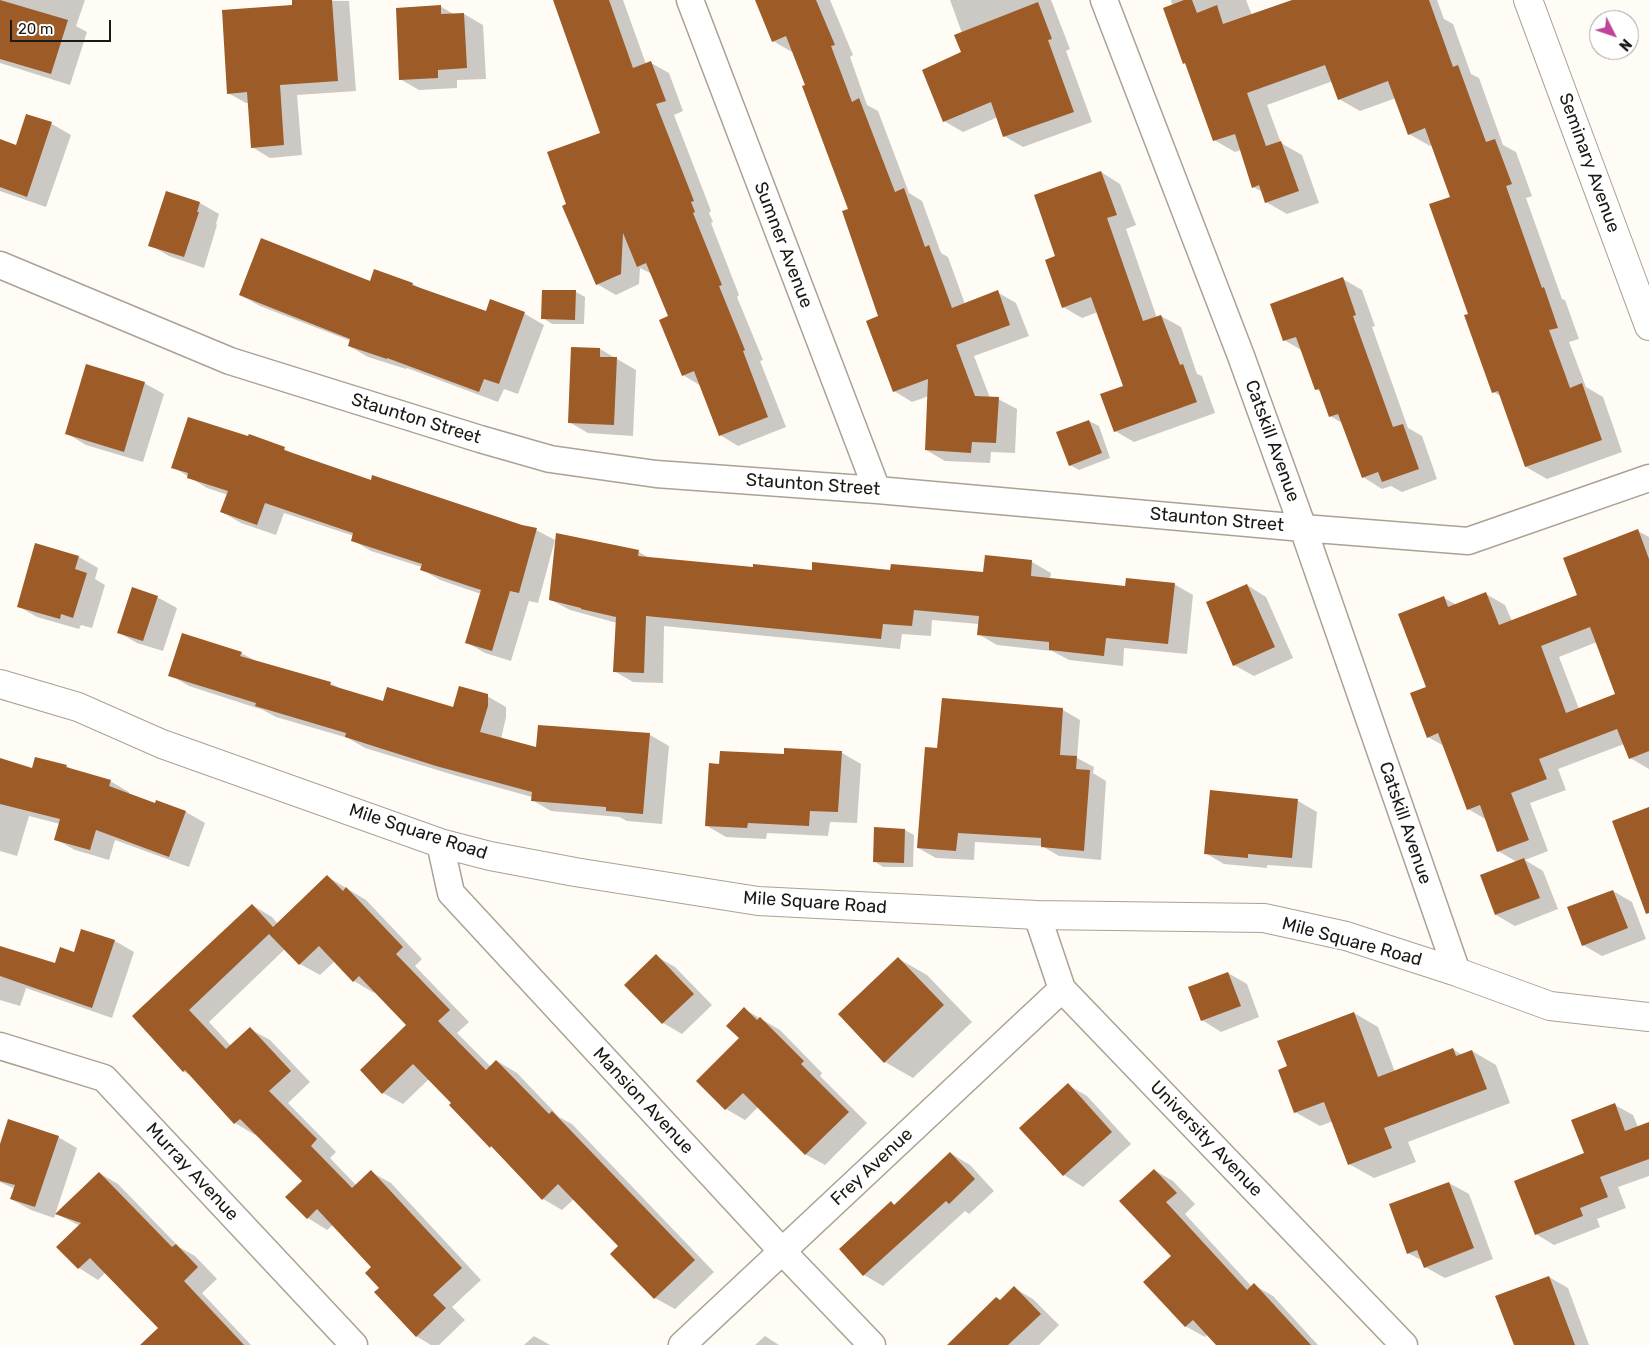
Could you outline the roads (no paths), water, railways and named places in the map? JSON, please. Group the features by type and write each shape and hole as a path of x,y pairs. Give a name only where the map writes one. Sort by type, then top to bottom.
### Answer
{"street":[{"name":"Sumner Avenue","path":"690,0 877,490"},
{"name":"Catskill Avenue","path":"1104,0 1241,356 1303,528 1457,972"},
{"name":"Seminary Avenue","path":"1528,0 1649,326"},
{"name":"Staunton Street","path":"0,265 230,361 550,459 656,474 877,490 1468,541 1649,478"},
{"name":"Mile Square Road","path":"0,684 78,708 162,744 440,843 490,856 758,901 1037,915 1264,918 1346,936 1457,972 1550,1006 1649,1018"},
{"name":"Mansion Avenue","path":"440,843 451,893 782,1251 872,1345"},
{"name":"University Avenue","path":"1037,915 1062,989 1404,1345"},
{"name":"Frey Avenue","path":"682,1345 1062,989"},
{"name":"Murray Avenue","path":"0,1046 104,1078 354,1345"}]}
